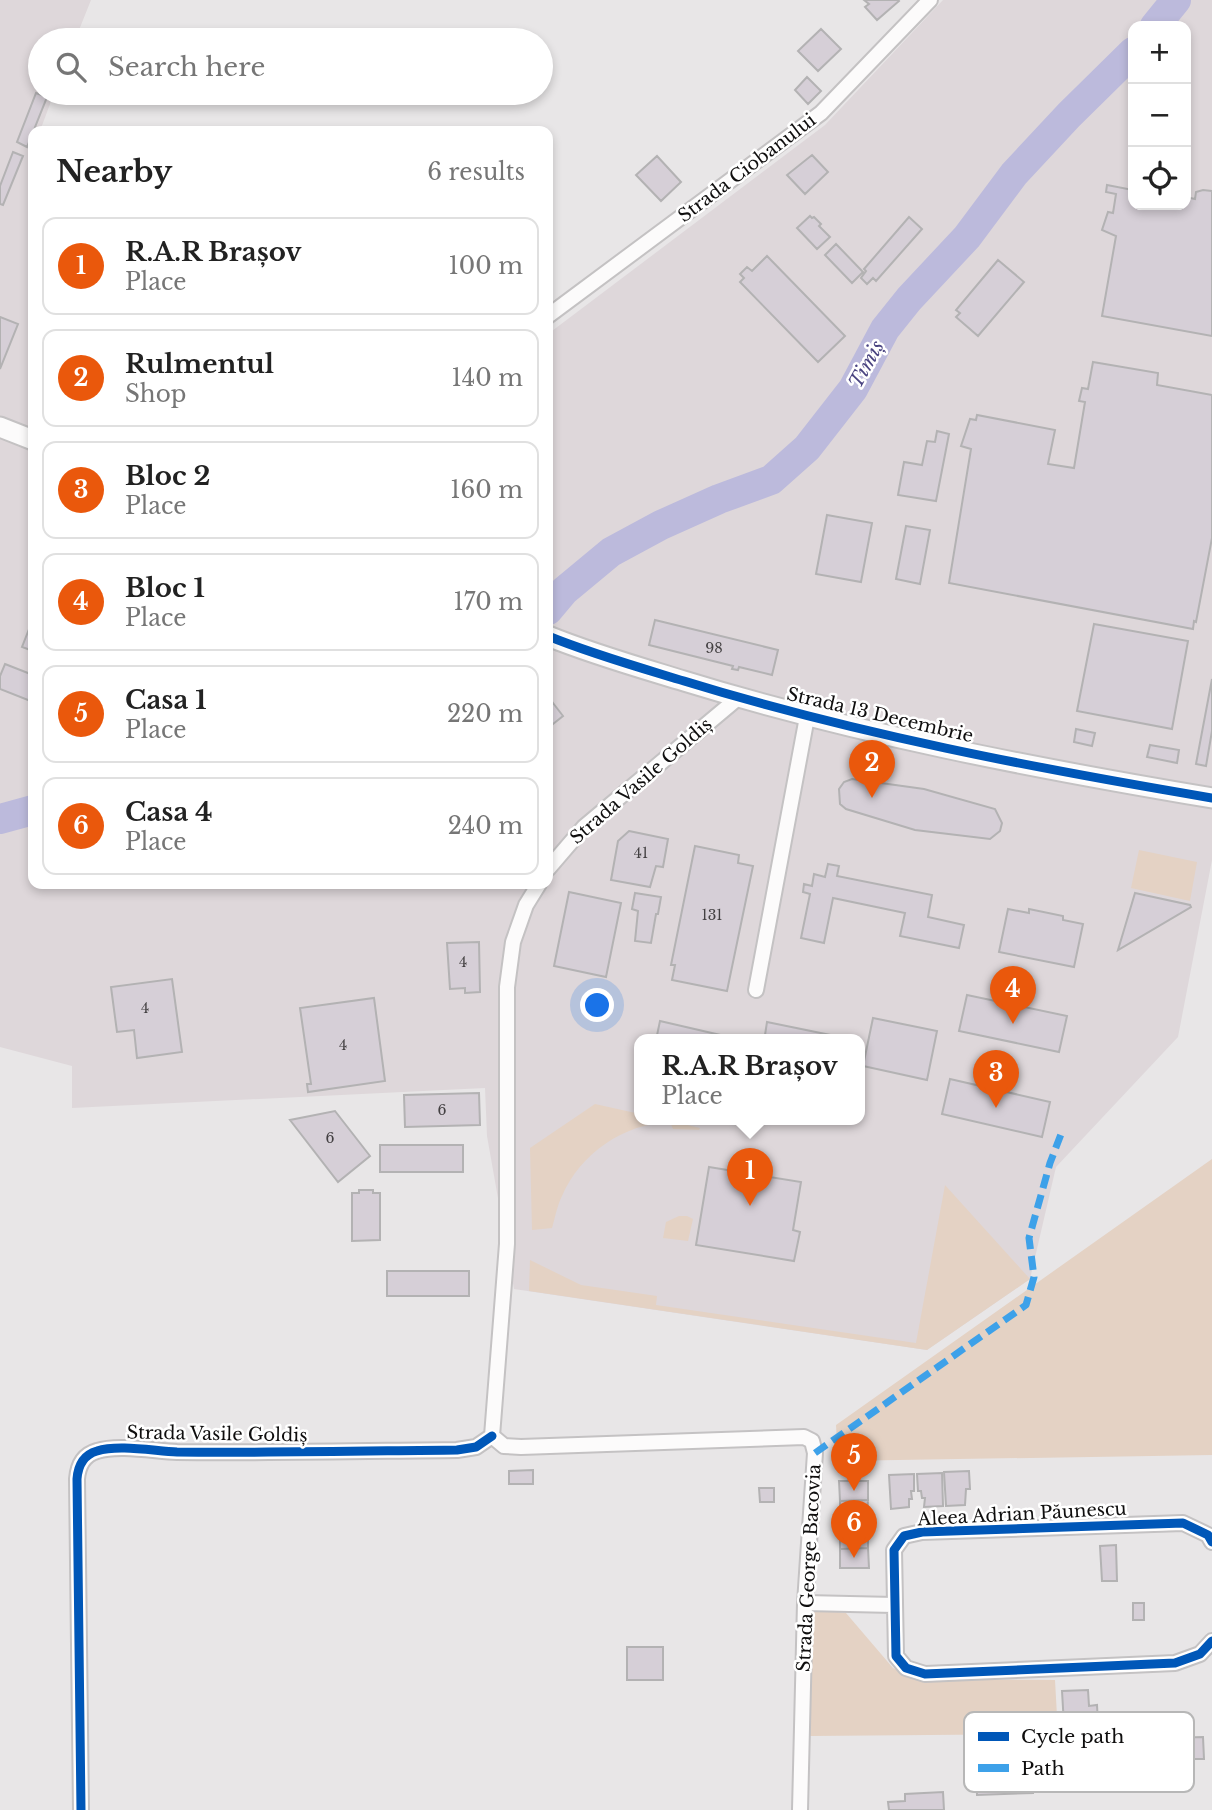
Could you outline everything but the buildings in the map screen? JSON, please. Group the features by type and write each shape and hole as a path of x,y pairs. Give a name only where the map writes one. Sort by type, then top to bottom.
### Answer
{"main road":[{"path":"0,428 28,438"},
{"name":"Strada 13 Decembrie","path":"553,638 738,698 807,717 1212,798"}],"street":[{"name":"Strada Ciobanului","path":"553,312 821,113 930,0"},
{"name":"Strada Vasile Goldiș","path":"553,863 584,827 738,698"},
{"path":"756,990 807,717"},
{"path":"492,1436 507,1244 507,987 513,942 526,905 536,889"},
{"name":"Strada Vasile Goldiș","path":"80,1810 77,1479 78,1469 85,1457 110,1449 177,1452 457,1450 476,1447 492,1436"},
{"name":"Strada George Bacovia","path":"492,1436 504,1446 521,1447 804,1437 812,1441 815,1453 805,1603 800,1810"},
{"name":"Aleea Adrian Păunescu","path":"1212,1542 1208,1535 1182,1523 922,1532 904,1536 894,1550 896,1656 906,1668 925,1674 1175,1663 1200,1654 1212,1640"},
{"path":"805,1603 894,1605"}],"shaded area":[{"path":"0,0 91,0 80,28 28,28 28,105 50,105 42,126 28,126 28,889 553,889 553,330 825,125 943,0 1212,0 1212,860 1178,1037 1056,1167 1030,1279 927,1350 514,1289 487,1136 485,1088 72,1108 72,1066 0,1047"},
{"path":"1139,850 1197,862 1190,901 1131,888"},
{"path":"595,1104 634,1113 634,1125 649,1125 620,1135 592,1154 570,1181 560,1200 552,1228 532,1230 530,1148"},
{"path":"671,1125 700,1128 699,1130 673,1129"},
{"path":"1212,1159 1212,1455 838,1461 836,1425"},
{"path":"945,1185 1030,1279 927,1350 529,1291 530,1260 581,1285 657,1296 656,1305 916,1343"},
{"path":"679,1216 693,1219 688,1241 663,1238 666,1222"},
{"path":"812,1609 846,1613 893,1668 919,1679 1055,1680 1057,1712 964,1712 964,1735 810,1736"}],"waterway":[{"name":"Timiș","path":"1159,21 1176,0"},
{"name":"Timiș","path":"553,604 564,591 611,552 661,525 719,499 771,480 807,448 853,389 885,329 909,299 967,237 1014,174 1128,57"},
{"name":"Timiș","path":"0,819 28,811"}],"marked path":[{"path":"815,1453 1026,1305 1034,1277 1029,1238 1050,1163 1063,1129"}],"cycle path":[{"path":"553,638 632,665 814,717 1012,762 1212,798"},
{"path":"81,1810 77,1479 80,1465 85,1458 97,1451 115,1448 177,1452 457,1450 476,1447 492,1436"},
{"path":"1212,1542 1208,1535 1183,1523 922,1532 904,1536 894,1550 896,1656 906,1668 925,1674 1175,1663 1200,1654 1212,1641"}],"place":[{"name":"Rulmentul","path":"872,798"},
{"name":"Bloc 1","path":"1013,1024"},
{"name":"Bloc 2","path":"996,1108"},
{"name":"R.A.R Brașov","path":"750,1206"},
{"name":"Casa 1","path":"854,1491"},
{"name":"Casa 4","path":"854,1558"}]}
